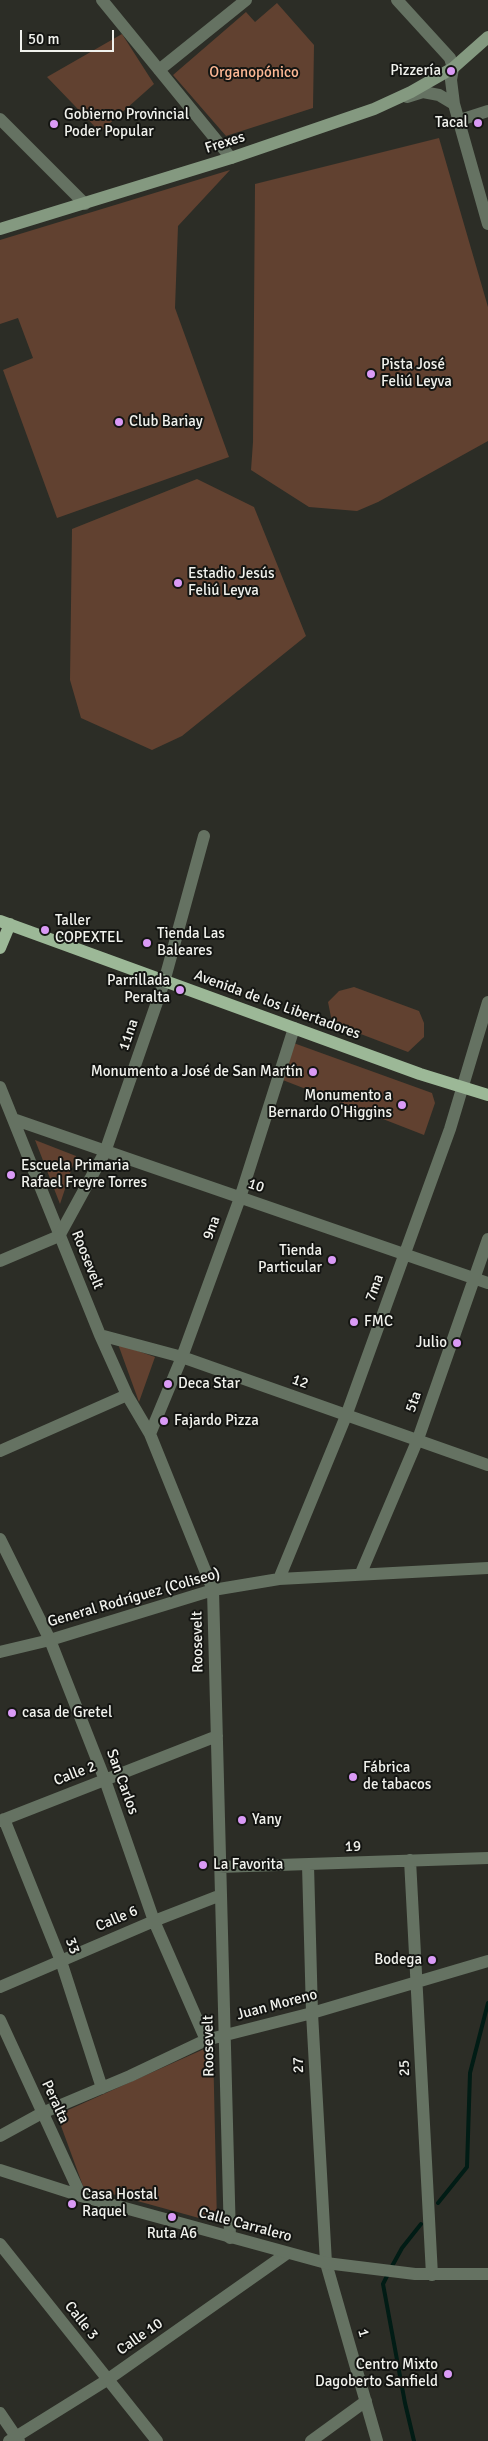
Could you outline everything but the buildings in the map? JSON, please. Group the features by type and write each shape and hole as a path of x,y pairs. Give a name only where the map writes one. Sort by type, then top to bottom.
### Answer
{"main road":[{"name":"Frexes","path":"2,226 85,204 231,158 393,101 453,68 488,37"},
{"name":"Avenida de los Libertadores","path":"5,923 420,1074 488,1096"},
{"path":"0,948 5,923"}],"street":[{"path":"102,0 231,158"},
{"path":"160,70 246,0"},
{"path":"397,0 450,58 453,68 454,104 488,224"},
{"path":"393,101 423,92 439,95 454,104"},
{"path":"460,120 488,111"},
{"path":"0,119 85,204"},
{"name":"11na","path":"59,1236 105,1152 164,982 204,836"},
{"name":"7ma","path":"279,1579 346,1416 463,1087 488,1002"},
{"name":"9na","path":"150,1434 182,1357 240,1198 294,1028"},
{"name":"Roosevelt","path":"0,1088 100,1335 127,1395 150,1434 213,1590 230,2238"},
{"name":"10","path":"14,1119 488,1283"},
{"path":"0,1261 59,1236"},
{"name":"5ta","path":"361,1573 418,1439 488,1238"},
{"name":"12","path":"100,1335 182,1357 488,1465"},
{"path":"0,1451 127,1395"},
{"name":"San Carlos","path":"0,1539 50,1640 105,1780 154,1921 206,2040"},
{"path":"488,1564 488,1581"},
{"name":"General Rodríguez (Coliseo)","path":"0,1652 50,1640 213,1590 279,1579 361,1573 488,1568"},
{"name":"Calle 2","path":"2,1820 217,1736"},
{"name":"33","path":"2,1820 61,1961 102,2088"},
{"name":"19","path":"219,1867 488,1858"},
{"name":"25","path":"410,1860 432,2275"},
{"name":"27","path":"308,1865 312,2012 326,2263"},
{"name":"Calle 6","path":"0,1987 154,1921 221,1895"},
{"name":"Juan Moreno","path":"0,2136 42,2113 102,2088 206,2040 488,1962"},
{"name":"Peralta","path":"0,2020 81,2196"},
{"name":"Calle Carralero","path":"0,2170 81,2196 286,2254 326,2263 373,2271 432,2275 488,2274"},
{"name":"Calle 3","path":"0,2244 157,2441"},
{"name":"Calle 10","path":"15,2440 108,2380 286,2254"},
{"name":"1","path":"326,2263 377,2441"},
{"path":"312,2441 366,2401"},
{"path":"0,2413 15,2440"}],"green space":[{"name":"Organopónico","path":"277,3 314,45 313,108 226,136 173,75 246,12 255,22"},
{"path":"122,34 154,84 100,132 47,77"},
{"name":"Pista José Feliú Leyva","path":"439,138 488,307 488,441 378,502 357,511 309,507 251,470 253,442 255,184"},
{"path":"230,170 178,226 175,308 229,457 57,518 3,370 33,358 18,318 0,324 0,240"},
{"name":"Estadio Jesús Feliú Leyva","path":"197,479 254,507 306,636 182,736 152,750 81,718 70,680 72,529"},
{"path":"354,987 419,1011 424,1023 424,1037 408,1052 337,1025 331,1017 328,1002 339,991"},
{"path":"288,1041 432,1093 435,1103 424,1135 275,1077"},
{"path":"35,1140 76,1156 60,1204"},
{"path":"118,1344 155,1357 139,1402"},
{"path":"213,2045 217,2223 83,2186 57,2115"}],"waterway":[{"path":"438,2203 467,2167 470,2073 488,2003"},
{"path":"391,2268 402,2248 421,2224"},
{"path":"388,2274 383,2284 414,2441"}],"place":[{"name":"Pizzería","path":"451,71"},
{"name":"Tacal","path":"478,123"},
{"name":"Gobierno Provincial Poder Popular","path":"54,124"},
{"name":"Pista José Feliú Leyva","path":"371,374"},
{"name":"Club Bariay","path":"119,422"},
{"name":"Estadio Jesús Feliú Leyva","path":"178,583"},
{"name":"Taller COPEXTEL","path":"45,930"},
{"name":"Tienda Las Baleares","path":"147,943"},
{"name":"Parrillada Peralta","path":"180,990"},
{"name":"Monumento a José de San Martín","path":"313,1072"},
{"name":"Monumento a Bernardo O'Higgins","path":"402,1105"},
{"name":"Escuela Primaria Rafael Freyre Torres","path":"11,1175"},
{"name":"Tienda Particular","path":"332,1260"},
{"name":"FMC","path":"354,1322"},
{"name":"Julio","path":"457,1343"},
{"name":"Deca Star","path":"168,1384"},
{"name":"Fajardo Pizza","path":"164,1421"},
{"name":"casa de Gretel","path":"12,1713"},
{"name":"Fábrica de tabacos","path":"353,1777"},
{"name":"Yany","path":"242,1820"},
{"name":"La Favorita","path":"203,1865"},
{"name":"Bodega","path":"432,1960"},
{"name":"Casa Hostal Raquel","path":"72,2204"},
{"name":"Ruta A6","path":"172,2217"},
{"name":"Centro Mixto Dagoberto Sanfield","path":"448,2374"}]}
